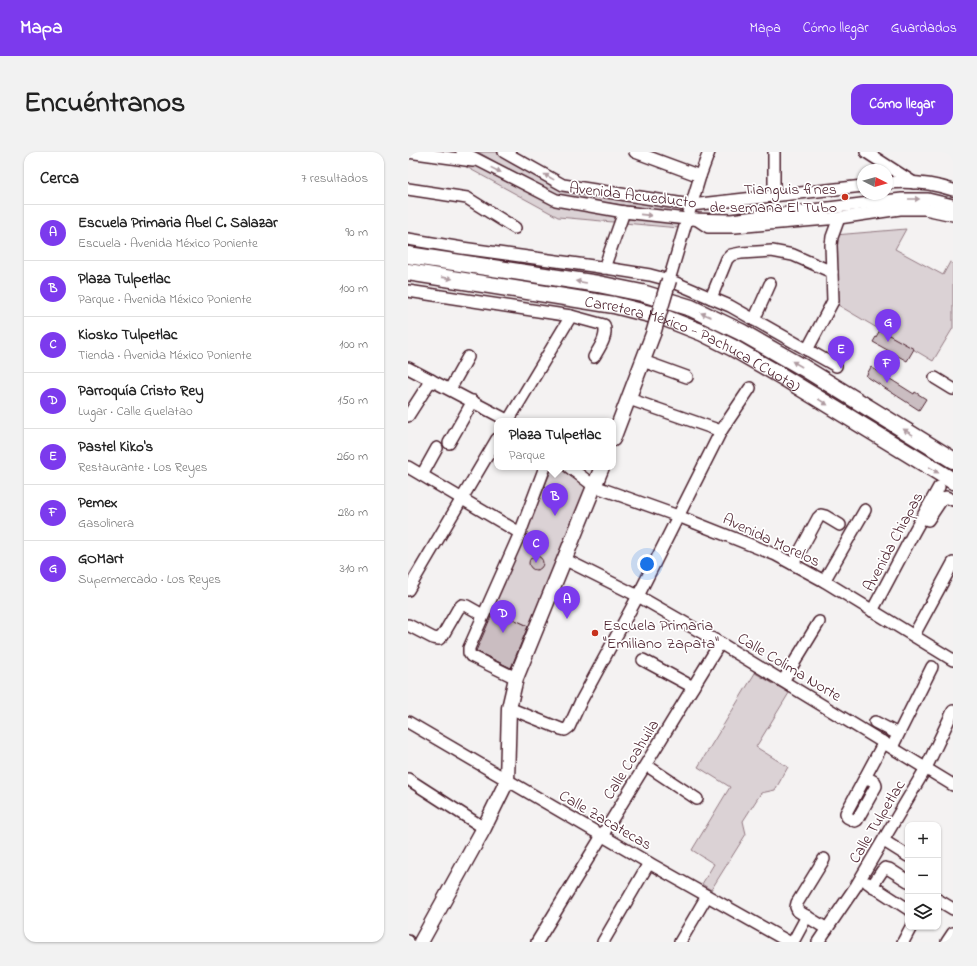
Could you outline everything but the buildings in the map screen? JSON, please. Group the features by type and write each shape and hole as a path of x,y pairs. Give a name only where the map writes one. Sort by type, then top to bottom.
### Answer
{"highway":[{"name":"Carretera México - Pachuca (Cuota)","path":"408,255 605,286 642,293 691,308 741,332 804,368 953,460"},
{"name":"Carretera México - Pachuca (Cuota)","path":"408,272 609,304 665,318 738,350 778,374 946,484"}],"main road":[{"path":"616,432 653,334 669,280"},
{"path":"421,942 484,828 507,780 509,708 516,678 601,470"}],"street":[{"path":"408,152 478,161"},
{"name":"Avenida Acueducto","path":"462,152 556,200 624,212 692,219 732,220 902,199 928,199 953,205"},
{"name":"Avenida Acueducto","path":"504,152 563,185 691,205 857,187"},
{"path":"635,152 700,176"},
{"path":"669,280 692,219 691,205 700,176 710,152"},
{"path":"774,152 774,196"},
{"path":"866,152 915,183"},
{"path":"893,183 915,183 943,186 953,190"},
{"path":"408,189 467,198 515,228"},
{"path":"692,219 708,227 735,227 839,218 900,210 925,209 953,215"},
{"path":"604,268 624,212"},
{"path":"807,350 833,301 832,237 839,218"},
{"path":"408,239 650,275 669,280 711,298 754,320 836,366"},
{"path":"711,298 727,259 731,255 772,251 793,255 832,272"},
{"path":"754,320 770,284"},
{"path":"408,291 571,316 604,325 606,330 603,341 594,357"},
{"path":"510,418 571,316"},
{"path":"450,389 468,357"},
{"path":"643,361 687,377"},
{"path":"408,368 503,418"},
{"path":"935,378 953,390"},
{"path":"408,416 431,380"},
{"path":"509,708 565,730 569,727 638,596 721,432 750,388"},
{"path":"629,400 721,432"},
{"path":"449,443 473,401"},
{"path":"408,590 494,444"},
{"path":"422,475 437,448"},
{"path":"408,467 463,498 520,533"},
{"path":"516,678 471,656 469,653 469,648 520,533 544,470"},
{"name":"Avenida Morelos","path":"573,470 594,486 678,516 776,555 824,581 953,660"},
{"name":"Avenida Chiapas","path":"872,611 914,532 946,484"},
{"path":"914,532 922,527 942,499 946,497 953,500"},
{"path":"824,581 865,510"},
{"path":"793,564 821,515 840,525"},
{"name":"Calle Colima Norte","path":"564,559 638,596 720,643 953,785"},
{"path":"914,635 953,563"},
{"path":"408,625 433,638 439,639 443,635 458,608 462,605 467,606 483,615"},
{"path":"783,681 819,622"},
{"name":"Calle Coahuila","path":"539,938 720,643"},
{"path":"643,660 693,687"},
{"path":"866,777 888,744 898,734 932,667"},
{"name":"Calle Tulpetlac","path":"818,942 884,841 926,768 953,711"},
{"name":"Calle Zacatecas","path":"408,722 602,834 649,863 789,942"},
{"path":"875,722 898,734"},
{"path":"646,765 697,799"},
{"path":"408,780 484,828"},
{"path":"884,841 905,854"},
{"path":"824,859 796,907 798,911 826,929"},
{"path":"603,942 649,863"},
{"path":"905,879 885,868 870,885 905,907"},
{"path":"680,942 707,896"},
{"path":"941,902 953,909"},
{"path":"793,942 807,916"},
{"path":"903,942 910,930"},
{"path":"947,942 953,933"}],"shaded area":[{"path":"478,152 496,152 552,184 682,207 680,214 551,193"},
{"path":"459,163 480,166 553,203 680,221 679,228 558,217"},
{"path":"906,229 895,249 943,275 950,262 953,264 953,328 933,361 838,305 835,235"},
{"path":"552,470 561,470 590,488 533,628 491,609"},
{"path":"755,673 789,693 756,747 788,767 775,790 761,793 743,821 746,834 711,890 702,884 714,864 692,850 730,787 698,767"}],"place":[{"name":"Tianguis fines de semana El Tubo","path":"845,197"},
{"name":"GOMart","path":"888,342"},
{"name":"Pastel Kiko's","path":"841,369"},
{"name":"Pemex","path":"887,383"},
{"name":"Plaza Tulpetlac","path":"555,516"},
{"name":"Kiosko Tulpetlac","path":"536,563"},
{"name":"Escuela Primaria Abel C. Salazar","path":"567,619"},
{"name":"Parroquía Cristo Rey","path":"503,633"},
{"name":"Escuela Primaria \"Emiliano Zapata\"","path":"595,633"}]}
